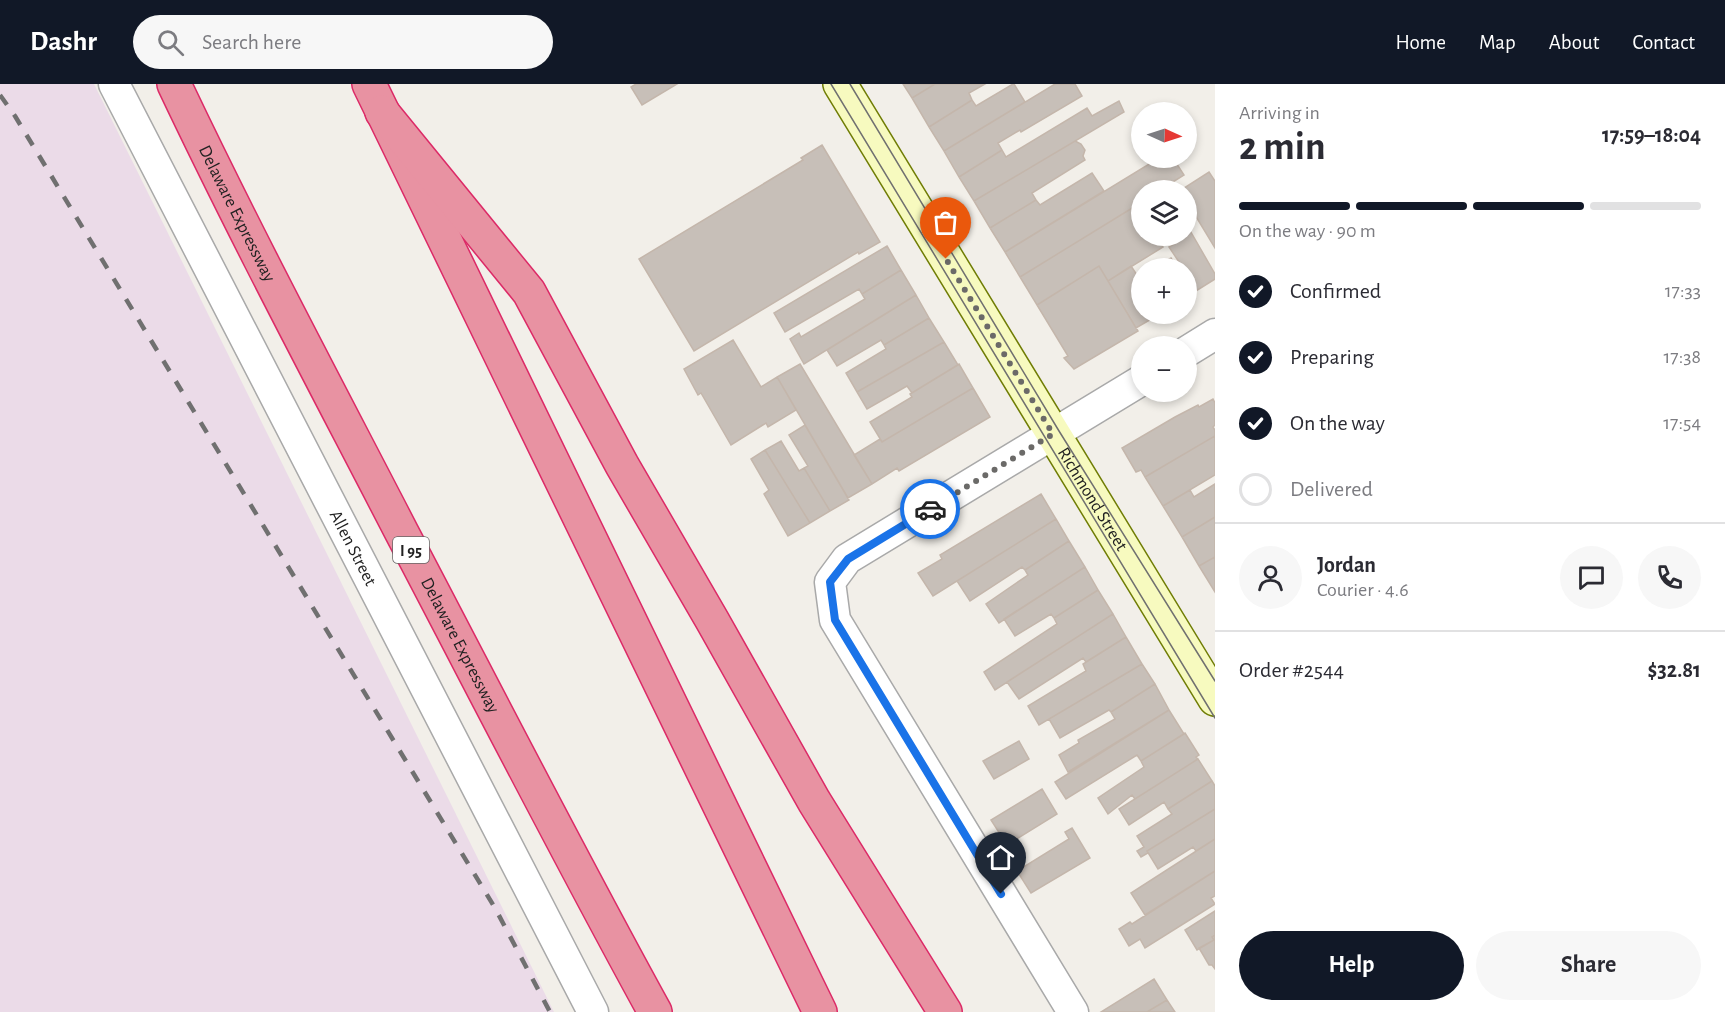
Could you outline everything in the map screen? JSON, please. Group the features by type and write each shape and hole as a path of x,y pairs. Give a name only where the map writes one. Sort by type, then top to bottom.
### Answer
{"highway":[{"name":"Delaware Expressway","path":"174,84 318,372 590,895 655,1012"},
{"path":"375,98 820,1012"},
{"path":"375,98 529,292 622,465 814,801 945,1012"}],"main road":[{"name":"Richmond Street","path":"840,84 1215,699"}],"street":[{"name":"Allen Street","path":"114,84 593,1012"},
{"path":"1197,345 1215,334"},
{"path":"1073,1012 835,620 830,582 848,559 1131,387"}],"shaded area":[{"path":"0,84 94,84 554,1012 0,1012"}],"building":[{"path":"636,84 677,84 642,105 631,87"},
{"path":"903,84 935,84 912,98"},
{"path":"935,84 985,84 969,93 972,100 929,127 912,98"},
{"path":"1013,84 1025,102 944,151 929,127 972,100 976,106"},
{"path":"1055,84 1075,84 1082,96 998,143 1002,150 959,177 944,151"},
{"path":"1119,101 1124,112 974,201 959,177 1002,150 1006,157 1087,108 1092,116"},
{"path":"1075,141 1085,150 1083,156 1085,160 1032,193 1036,200 990,228 974,201"},
{"path":"822,145 880,242 859,254 858,252 694,351 639,259 803,160 801,158"},
{"path":"1143,168 1179,168 1184,175 1176,180 1131,180 1131,209 1020,277 1005,252"},
{"path":"1209,172 1215,181 1215,248 1197,218 1197,180"},
{"path":"1092,173 1104,191 1005,252 990,228 1036,200 1040,205"},
{"path":"1131,209 1131,246 1163,247 1145,258 1131,258 1131,267 1108,281 1099,266 1037,305 1020,277"},
{"path":"1197,243 1215,274 1215,279 1197,290 1197,258 1176,258 1169,247 1197,246"},
{"path":"887,246 901,270 862,294 859,289 785,332 774,313"},
{"path":"1099,266 1131,319 1131,324 1134,324 1138,331 1074,369 1064,358 1068,356 1037,305"},
{"path":"1131,266 1131,320 1108,281"},
{"path":"901,270 916,295 804,364 790,339 799,333 801,337 865,299 862,294"},
{"path":"916,295 929,318 884,345 881,340 837,366 827,350"},
{"path":"929,318 944,342 857,392 846,373 886,349 884,345"},
{"path":"733,340 761,387 777,377 796,410 768,427 766,423 731,445 701,393 698,395 684,369"},
{"path":"944,342 958,365 912,393 907,386 867,409 857,392"},
{"path":"800,364 872,484 848,498 777,377"},
{"path":"959,364 973,388 882,442 870,422 912,397 910,394"},
{"path":"973,388 990,417 899,471 897,468 872,484 854,455 880,439 882,442"},
{"path":"1213,399 1215,436 1145,477 1141,470 1136,472 1122,448 1175,417"},
{"path":"805,425 849,500 830,511 804,468 808,466 789,435"},
{"path":"1215,436 1215,475 1163,506 1145,477"},
{"path":"781,441 799,471 804,468 830,511 810,523 765,450"},
{"path":"765,450 810,523 788,536 764,494 769,490 751,459"},
{"path":"1215,484 1215,517 1182,537 1163,506 1190,490 1194,497"},
{"path":"1041,494 1056,519 933,596 918,573 942,559 940,555"},
{"path":"1215,517 1215,557 1199,566 1182,537"},
{"path":"1056,519 1069,541 1025,570 1022,567 970,601 957,581"},
{"path":"1069,541 1085,567 999,623 986,604 1028,575 1025,570"},
{"path":"1215,557 1215,592 1199,566"},
{"path":"1085,567 1098,590 1054,618 1051,614 1015,636 1004,619"},
{"path":"1098,590 1113,614 995,690 984,672 1057,624 1054,618"},
{"path":"1113,614 1126,637 1086,662 1083,658 1019,699 1007,682"},
{"path":"1126,637 1142,664 1039,725 1028,706 1086,671 1083,664"},
{"path":"1142,664 1155,684 1111,712 1109,710 1060,738 1049,719"},
{"path":"1155,684 1169,710 1068,772 1059,755 1079,743 1078,740 1115,719 1111,712"},
{"path":"1169,710 1184,734 1141,761 1137,755 1066,799 1055,782"},
{"path":"1185,733 1199,755 1196,757 1198,759 1135,799 1132,795 1108,814 1098,798 1144,767 1141,761"},
{"path":"1019,741 1029,759 994,779 983,761"},
{"path":"1198,759 1212,781 1168,809 1164,802 1129,825 1119,809"},
{"path":"1212,781 1215,786 1215,809 1141,857 1137,851 1144,847 1137,836 1172,814 1168,809"},
{"path":"1042,789 1057,814 1007,845 991,820"},
{"path":"1215,809 1215,839 1196,851 1193,847 1158,869 1147,851"},
{"path":"1072,828 1090,858 1031,893 1017,871 1069,839 1065,832"},
{"path":"1215,839 1215,871 1145,915 1131,893"},
{"path":"1215,871 1215,896 1211,898 1215,904 1145,948 1140,939 1129,946 1119,929 1130,922 1132,924"},
{"path":"1215,911 1215,935 1212,937 1214,940 1197,950 1185,930"},
{"path":"1215,935 1215,969 1209,965 1199,948 1214,940 1212,937"},
{"path":"1154,979 1167,1000 1147,1012 1101,1012"},
{"path":"1167,1000 1175,1012 1147,1012"}],"tram line":[{"path":"831,84 1215,718"},
{"path":"850,84 1059,431 1215,681"}],"railway":[{"path":"0,95 15,116 495,908 550,1012"}],"way so far":[{"path":"930,509 1053,434 946,259"}],"route":[{"path":"930,509 848,559 830,582 835,620 1001,894"}]}
